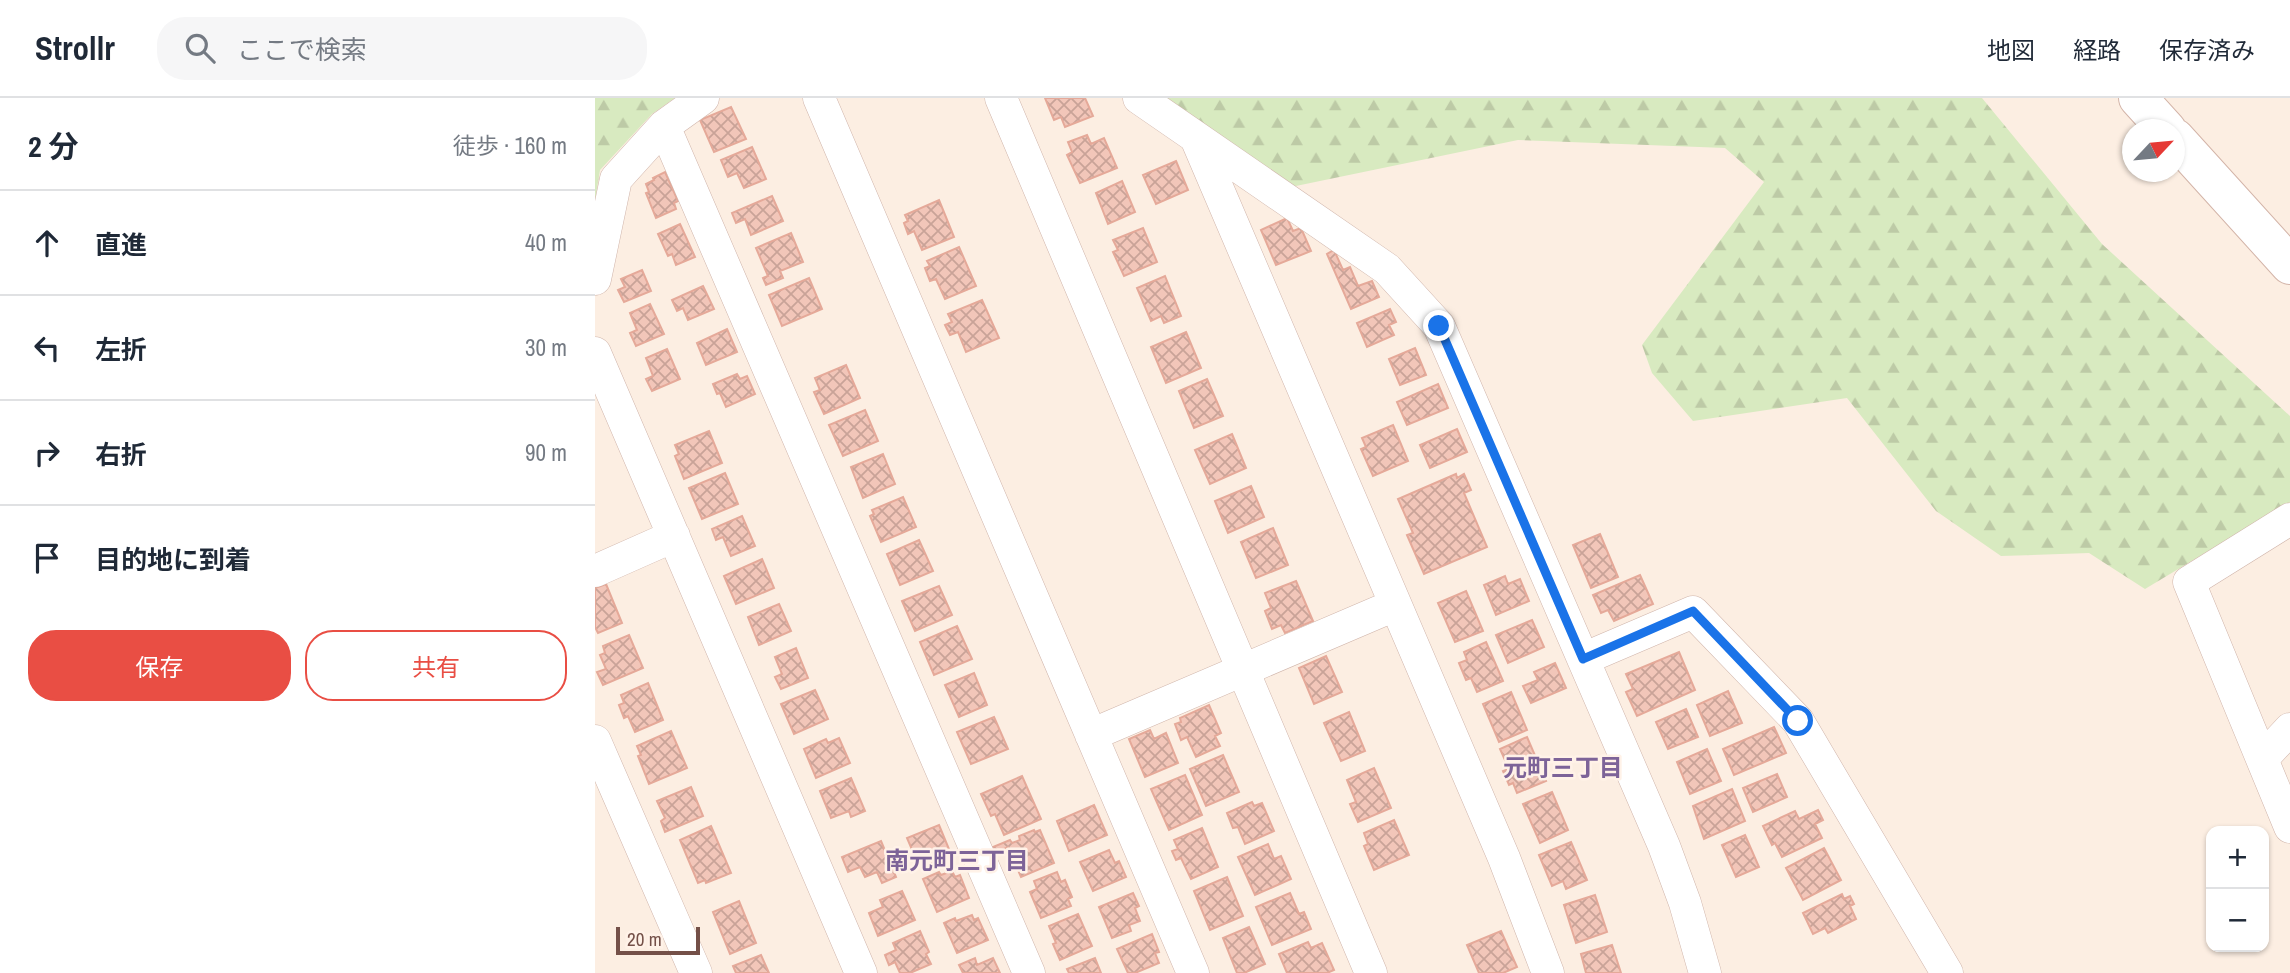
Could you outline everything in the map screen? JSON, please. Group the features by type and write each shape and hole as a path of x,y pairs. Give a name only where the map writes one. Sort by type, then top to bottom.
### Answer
{"main road":[{"path":"2138,98 2157,119"},
{"path":"2185,149 2290,265"}],"street":[{"path":"595,279 616,179 664,126 703,98"},
{"path":"819,98 1193,973"},
{"path":"1001,98 1371,973"},
{"path":"1139,98 1387,269 1439,326 1664,846 1685,903 1705,973"},
{"path":"664,126 1029,973"},
{"path":"1196,138 1504,858 1548,973"},
{"path":"595,353 861,973"},
{"path":"2290,519 2189,582 2290,827"},
{"path":"595,571 674,536"},
{"path":"1091,734 1395,605"},
{"path":"1583,659 1693,611 1798,721 1947,973"},
{"path":"2262,759 2290,729"},
{"path":"595,741 696,973"}],"green space":[{"path":"595,98 675,98 652,114 600,170 595,201"},
{"path":"1163,98 1982,98 2102,244 2290,416 2290,502 2145,589 2089,553 2001,556 1936,511 1847,398 1693,421 1652,373 1642,345 1764,182 1725,148 1518,140 1291,187"}],"building":[{"path":"1045,98 1085,98 1093,116 1065,127 1061,117 1054,120"},
{"path":"731,107 746,139 714,152 700,120"},
{"path":"1087,135 1091,144 1104,138 1117,168 1080,183 1067,155 1072,152 1068,142"},
{"path":"752,147 766,179 744,188 737,173 728,177 721,160"},
{"path":"1176,161 1188,190 1156,204 1143,175"},
{"path":"665,172 678,201 674,203 676,209 656,218 646,193 649,192 646,184"},
{"path":"1122,181 1135,212 1108,224 1096,193"},
{"path":"772,196 783,221 751,235 745,219 736,223 732,213"},
{"path":"939,200 954,237 922,250 914,231 908,234 904,223 908,221 905,215"},
{"path":"1287,218 1293,231 1301,228 1311,251 1276,265 1261,230"},
{"path":"680,224 695,257 676,265 672,254 668,256 658,234"},
{"path":"1143,228 1157,262 1124,276 1113,252 1118,250 1113,240"},
{"path":"791,233 803,262 780,271 783,278 766,285 763,278 768,276 756,248"},
{"path":"959,247 976,286 945,299 936,279 930,281 925,268 930,266 927,261"},
{"path":"1334,250 1343,270 1350,267 1358,286 1372,281 1379,297 1351,309 1327,254"},
{"path":"642,270 651,291 624,302 618,290 625,287 621,279"},
{"path":"1165,276 1181,316 1164,323 1161,316 1151,321 1137,288"},
{"path":"809,278 822,309 782,326 769,295"},
{"path":"703,286 714,309 688,320 683,308 677,311 672,300"},
{"path":"982,300 999,338 966,352 958,332 950,335 945,325 952,322 948,314"},
{"path":"650,304 664,334 636,346 630,333 637,330 630,313"},
{"path":"1390,309 1396,322 1389,325 1394,335 1367,347 1357,323"},
{"path":"727,329 737,352 706,365 697,343"},
{"path":"1186,332 1201,368 1166,383 1151,347"},
{"path":"1415,348 1426,375 1400,385 1389,359"},
{"path":"667,349 680,379 652,391 646,379 653,376 646,358"},
{"path":"846,365 860,398 824,414 814,392 820,390 815,378"},
{"path":"737,374 740,379 747,376 755,394 726,407 713,384"},
{"path":"1207,379 1223,416 1194,428 1179,391"},
{"path":"1438,384 1448,408 1407,425 1397,402"},
{"path":"865,410 878,441 843,456 829,425"},
{"path":"1393,425 1408,461 1373,476 1361,449 1366,447 1362,438"},
{"path":"1457,429 1467,452 1430,468 1420,445"},
{"path":"709,431 722,463 684,479 675,456 679,454 675,445"},
{"path":"1232,434 1246,468 1210,484 1195,450"},
{"path":"883,454 895,484 863,498 851,467"},
{"path":"725,473 738,504 702,519 689,488"},
{"path":"1456,474 1457,478 1464,474 1471,490 1464,493 1487,547 1424,574 1407,535 1413,533 1398,499"},
{"path":"1251,486 1264,517 1228,533 1215,501"},
{"path":"903,497 916,527 881,542 870,516 874,514 872,510"},
{"path":"742,516 755,546 731,556 723,537 716,540 712,529"},
{"path":"1273,528 1288,565 1256,578 1241,542"},
{"path":"1600,534 1618,577 1591,588 1573,545"},
{"path":"919,540 933,571 900,585 887,554"},
{"path":"762,559 774,588 736,604 724,576"},
{"path":"1640,575 1653,604 1614,621 1608,610 1601,613 1593,595"},
{"path":"1505,576 1508,584 1520,579 1529,601 1496,615 1484,585"},
{"path":"1296,581 1313,621 1285,633 1281,625 1272,629 1265,611 1271,608 1265,593"},
{"path":"606,584 622,623 598,633 595,627 595,588"},
{"path":"939,586 952,615 915,631 902,601"},
{"path":"1466,591 1483,631 1455,642 1438,603"},
{"path":"779,604 791,631 759,645 748,617"},
{"path":"1532,620 1544,647 1508,663 1496,635"},
{"path":"957,626 972,659 934,675 920,642"},
{"path":"629,635 643,668 603,685 597,672 606,669 600,655 605,653 603,646"},
{"path":"1486,642 1503,681 1477,692 1471,678 1466,680 1459,663 1467,660 1464,652"},
{"path":"796,648 808,678 781,689 775,677 782,674 775,657"},
{"path":"1679,652 1695,690 1637,716 1626,692 1633,689 1626,674"},
{"path":"1326,656 1342,692 1314,704 1299,668"},
{"path":"1555,663 1566,688 1531,703 1523,686 1538,680 1534,672"},
{"path":"974,673 987,705 959,717 945,685"},
{"path":"648,683 663,720 635,732 628,716 624,718 619,705 624,703 621,695"},
{"path":"815,690 828,719 794,734 781,704"},
{"path":"1728,691 1742,723 1710,736 1697,705"},
{"path":"1511,692 1527,730 1499,742 1483,704"},
{"path":"1209,705 1221,733 1215,736 1220,746 1196,757 1187,737 1181,740 1175,724 1181,722 1180,718"},
{"path":"1686,709 1698,737 1668,749 1656,722"},
{"path":"1349,712 1365,751 1341,761 1324,723"},
{"path":"994,717 1008,749 971,764 957,732"},
{"path":"1774,727 1786,753 1734,775 1723,749"},
{"path":"1150,730 1154,739 1166,733 1178,763 1145,777 1129,739"},
{"path":"671,731 687,768 649,784 637,746"},
{"path":"1527,737 1546,781 1517,793 1513,783 1509,785 1503,771 1509,769 1500,749"},
{"path":"839,738 850,763 816,778 804,749 826,739 828,743"},
{"path":"1707,749 1721,781 1690,794 1677,762"},
{"path":"1223,755 1239,792 1206,806 1190,769"},
{"path":"1374,768 1391,808 1358,822 1350,804 1356,802 1347,780"},
{"path":"1777,774 1787,797 1753,812 1743,788"},
{"path":"1185,775 1202,815 1169,830 1151,789"},
{"path":"1022,776 1041,819 1004,835 995,814 991,816 981,794"},
{"path":"851,778 865,811 851,817 849,811 831,818 820,791"},
{"path":"691,787 703,816 665,832 661,821 665,818 657,801"},
{"path":"1732,789 1745,821 1704,839 1693,806"},
{"path":"1552,792 1568,830 1540,843 1523,804"},
{"path":"1252,802 1254,806 1262,803 1274,831 1245,844 1238,827 1233,828 1227,813"},
{"path":"1094,805 1107,835 1069,851 1057,821"},
{"path":"1818,810 1823,820 1815,824 1822,838 1782,857 1775,843 1772,845 1763,826 1795,811 1799,819"},
{"path":"1394,820 1409,855 1374,870 1364,846 1368,844 1364,833"},
{"path":"939,825 951,854 925,865 918,850 913,852 907,838"},
{"path":"711,826 731,873 706,883 705,880 698,883 680,840"},
{"path":"1202,828 1218,867 1191,879 1181,858 1176,860 1172,851 1178,849 1174,840"},
{"path":"1040,830 1054,863 1021,877 1008,847 996,853 993,847 1010,840 1012,843 1020,840 1019,836"},
{"path":"1745,835 1759,867 1736,877 1722,845"},
{"path":"881,841 896,877 882,883 877,872 865,877 860,867 848,872 842,857"},
{"path":"1571,842 1587,880 1566,889 1563,881 1552,886 1539,855"},
{"path":"1268,844 1274,859 1281,856 1291,879 1255,895 1238,857"},
{"path":"1824,848 1841,880 1803,900 1786,868"},
{"path":"1109,850 1115,863 1119,861 1126,877 1093,891 1080,862"},
{"path":"952,871 955,877 960,875 969,898 937,912 923,879 939,872 941,875"},
{"path":"1057,872 1061,882 1065,880 1072,897 1068,899 1071,906 1041,918 1030,892 1037,889 1034,881"},
{"path":"1227,877 1243,916 1210,930 1194,891"},
{"path":"902,891 915,920 878,936 869,913 883,907 880,900"},
{"path":"1133,893 1139,906 1135,908 1140,921 1129,925 1131,931 1112,938 1099,907"},
{"path":"1290,893 1299,914 1304,912 1311,929 1272,945 1256,907"},
{"path":"1842,894 1844,899 1850,896 1854,904 1850,906 1856,919 1828,933 1825,928 1813,934 1803,913"},
{"path":"1595,895 1607,932 1576,943 1564,905"},
{"path":"739,901 756,943 730,954 713,912"},
{"path":"1078,914 1092,946 1060,960 1049,926"},
{"path":"972,915 974,920 978,918 988,940 957,953 944,923"},
{"path":"1249,927 1265,964 1244,973 1237,973 1223,938"},
{"path":"920,931 931,964 910,973 900,973 895,962 889,965 885,955 896,950 893,943"},
{"path":"1501,931 1517,967 1503,973 1479,973 1467,945"},
{"path":"1152,934 1159,952 1155,953 1159,963 1135,973 1128,973 1117,949"},
{"path":"1308,942 1311,948 1322,943 1334,970 1327,973 1287,973 1279,954"},
{"path":"1612,945 1621,973 1586,973 1581,954"},
{"path":"761,955 769,973 736,973 733,966"},
{"path":"975,958 977,965 993,958 1000,973 963,973 959,965"},
{"path":"1095,958 1101,973 1069,973 1067,969"}],"district":[{"name":"元町三丁目","path":"1563,767"},
{"name":"南元町三丁目","path":"957,860"}],"route":[{"path":"1439,326 1583,659 1693,611 1798,721"}]}
